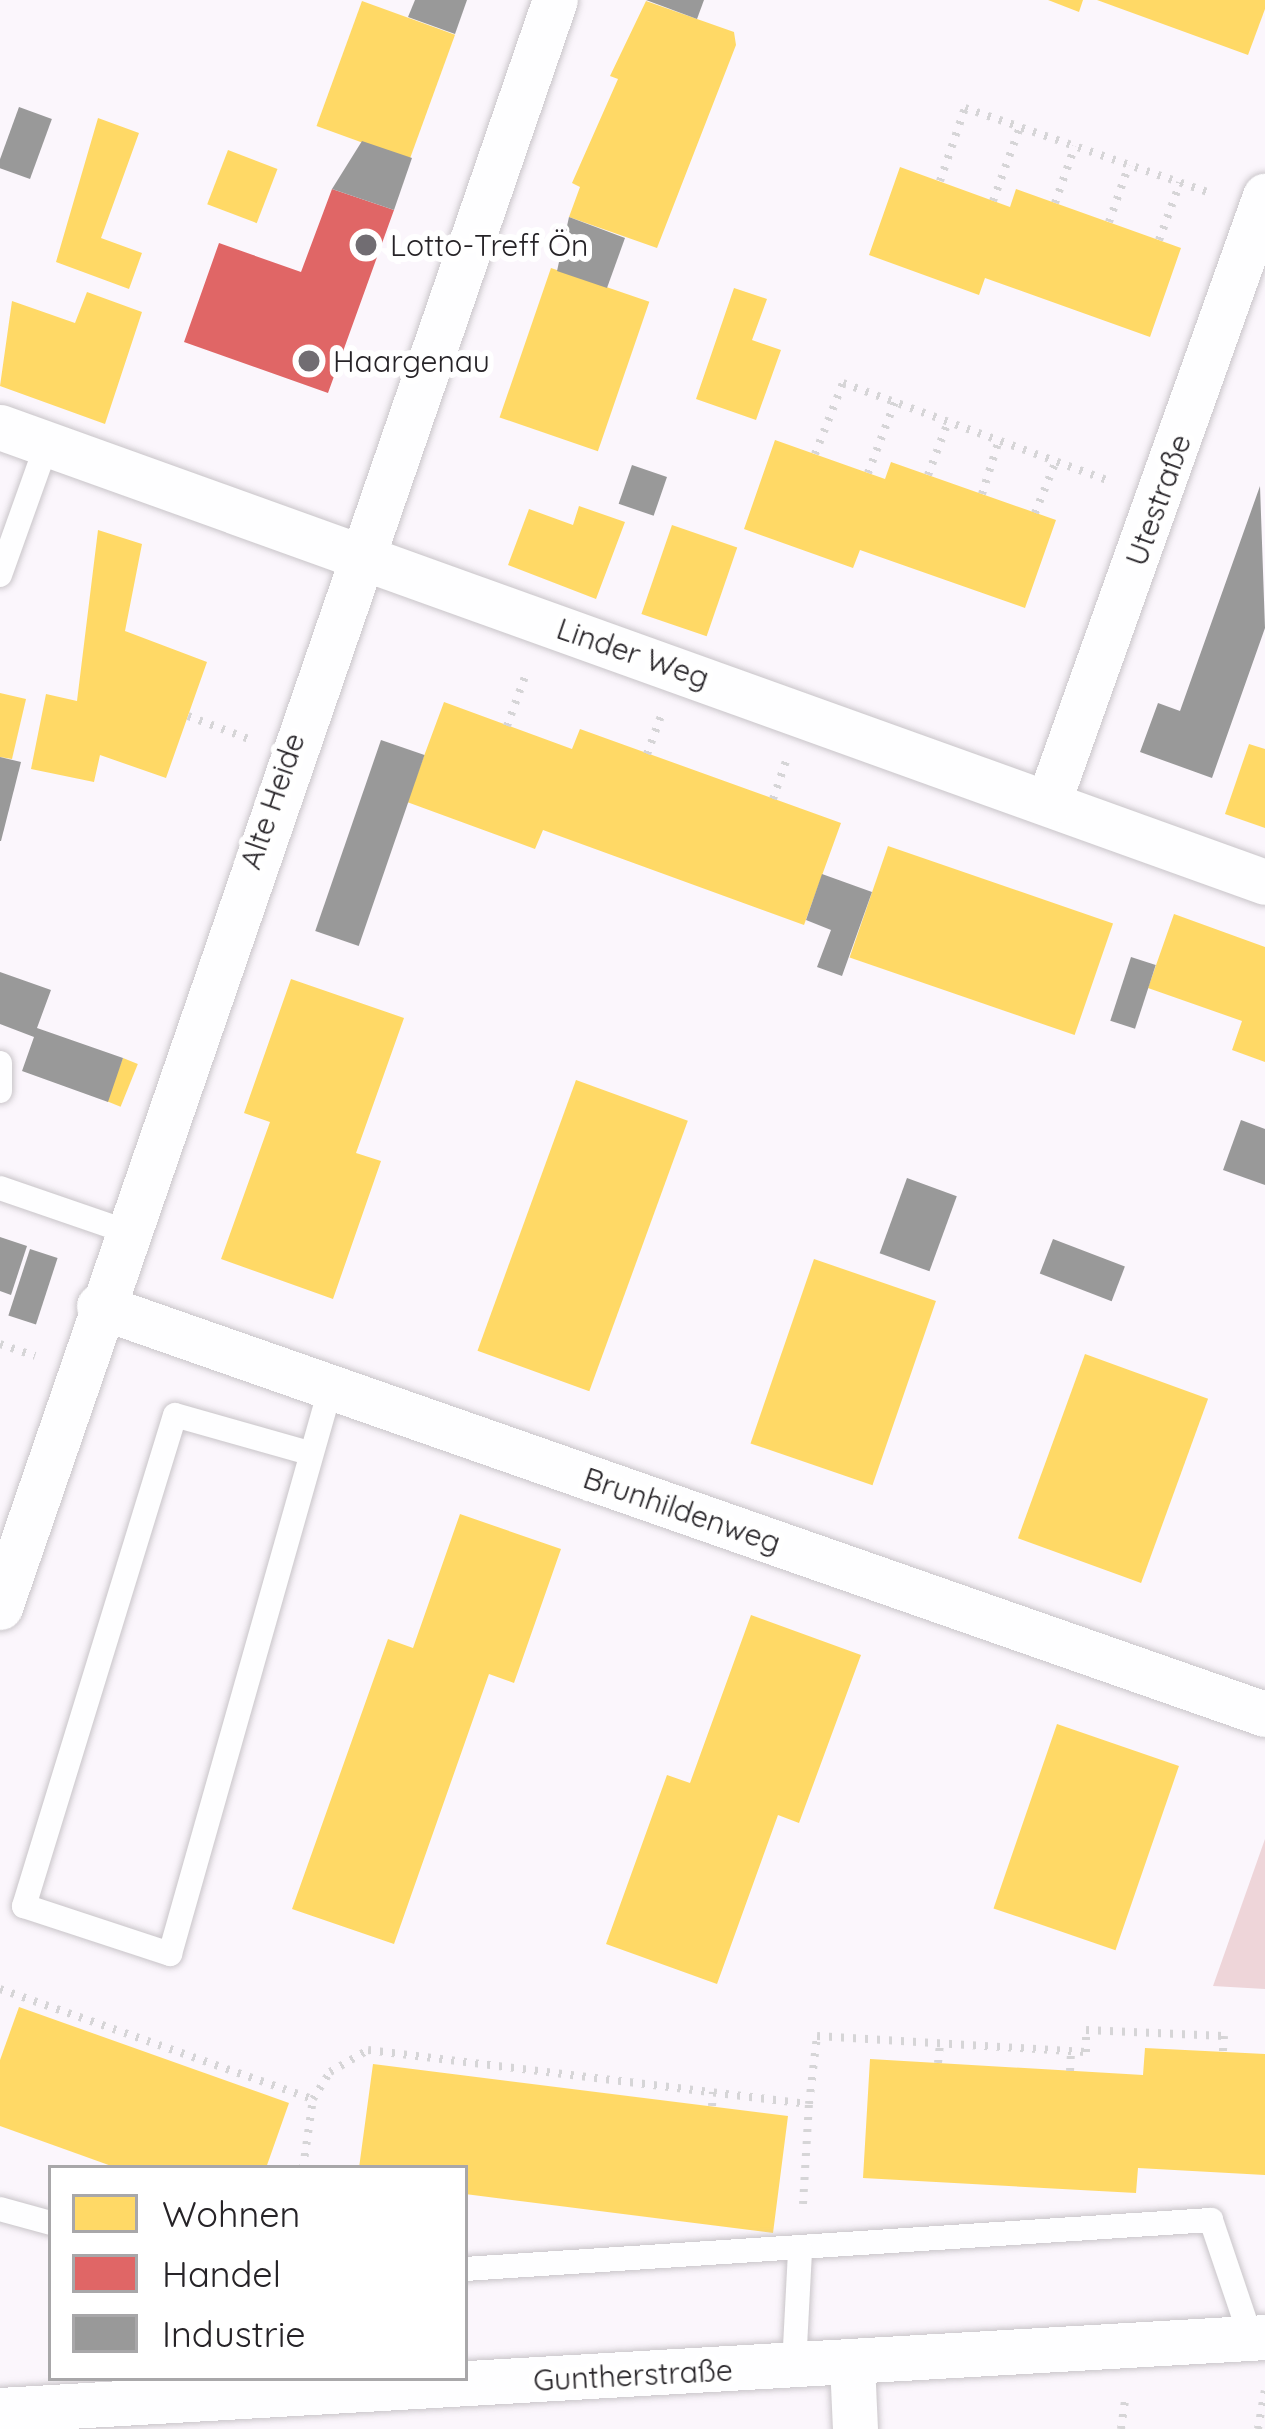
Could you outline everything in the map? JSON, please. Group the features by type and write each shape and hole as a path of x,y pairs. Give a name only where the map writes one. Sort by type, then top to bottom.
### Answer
{"street":[{"name":"Alte Heide","path":"0,1606 288,754 556,0"},
{"name":"Utestraße","path":"1048,802 1262,204"},
{"name":"Linder Weg","path":"0,427 1265,882"},
{"name":"Brunhildenweg","path":"99,1306 1265,1714"},
{"name":"Guntherstraße","path":"6,2416 1258,2338"},
{"path":"852,2363 855,2429"}],"lane":[{"path":"0,575 47,444"},
{"path":"0,1063 0,1091"},
{"path":"0,1188 125,1231"},
{"path":"309,1453 176,1414 24,1906 170,1954 331,1386"},
{"path":"0,2210 48,2222"},
{"path":"468,2269 1211,2220 1258,2338"},
{"path":"794,2366 800,2250"}],"path":[{"path":"940,181 965,109 1180,183 1262,204"},
{"path":"993,201 1020,127"},
{"path":"1054,203 1076,146"},
{"path":"1109,222 1129,165"},
{"path":"1159,240 1180,183"},
{"path":"815,454 843,383 1160,499"},
{"path":"868,473 895,401"},
{"path":"928,476 948,422"},
{"path":"982,494 1000,440"},
{"path":"1036,513 1056,461"},
{"path":"188,716 288,754"},
{"path":"0,1989 314,2099"},
{"path":"87,2032 92,2021"},
{"path":"800,2250 818,2036 1086,2052 1086,2030 1224,2036 1223,2052"},
{"path":"938,2063 940,2043"},
{"path":"303,2165 314,2099 344,2061 368,2050 809,2104"},
{"path":"1070,2071 1071,2051"},
{"path":"443,2072 444,2059"},
{"path":"216,2078 220,2066"},
{"path":"578,2090 580,2076"},
{"path":"712,2106 713,2092"},
{"path":"1258,2429 1265,2391"}],"shaded area":[{"path":"1265,1839 1265,1989 1213,1986"}],"building: Wohnen":[{"path":"1048,0 1083,0 1079,12"},
{"path":"1097,0 1265,0 1265,9 1248,55"},
{"path":"362,1 455,35 410,160 317,126"},
{"path":"646,1 734,32 736,45 657,248 569,217 580,187 572,183 618,79 610,76"},
{"path":"98,118 139,133 101,238 142,253 129,289 56,262"},
{"path":"228,150 277,169 257,223 207,204"},
{"path":"900,167 1010,207 1016,189 1181,248 1150,337 985,278 979,295 869,255"},
{"path":"551,268 649,302 598,451 500,417"},
{"path":"734,288 767,299 752,340 781,350 756,420 696,399"},
{"path":"87,292 142,312 105,424 0,386 12,301 75,323"},
{"path":"775,440 885,479 891,462 1056,520 1025,608 860,550 853,568 744,529"},
{"path":"579,506 625,522 596,599 508,565 529,509 573,525"},
{"path":"672,525 737,547 707,636 641,614"},
{"path":"98,530 142,544 125,631 207,662 166,778 100,755 94,782 31,769 46,694 77,701"},
{"path":"0,693 26,699 12,759 0,757"},
{"path":"444,702 572,749 580,729 841,823 804,925 543,830 535,849 407,802"},
{"path":"1249,744 1265,749 1265,828 1225,814"},
{"path":"888,846 1113,923 1075,1035 850,958"},
{"path":"1174,914 1265,947 1265,1062 1232,1050 1242,1021 1148,988"},
{"path":"291,979 404,1018 356,1153 381,1161 333,1299 221,1259 270,1122 244,1113"},
{"path":"123,1058 138,1064 121,1107 106,1101"},
{"path":"576,1080 688,1121 589,1391 477,1351"},
{"path":"814,1259 936,1301 872,1485 751,1443"},
{"path":"1085,1354 1208,1399 1141,1583 1018,1538"},
{"path":"460,1514 561,1549 514,1683 489,1674 394,1944 292,1909 388,1639 413,1648"},
{"path":"751,1615 861,1655 799,1823 778,1815 717,1984 606,1944 667,1775 690,1783"},
{"path":"1057,1724 1179,1766 1115,1950 994,1908"},
{"path":"19,2007 289,2103 267,2165 109,2165 0,2126 0,2060"},
{"path":"1145,2048 1265,2054 1265,2175 1138,2168 1136,2193 863,2178 870,2059 1143,2075"},
{"path":"373,2064 788,2116 773,2233 468,2194 468,2165 359,2165"}],"building: Handel":[{"path":"332,189 394,210 328,393 184,342 219,243 301,272"}],"building: Industrie":[{"path":"415,0 467,0 455,34 408,17"},
{"path":"646,0 704,0 697,19"},
{"path":"19,107 52,119 30,179 0,168"},
{"path":"362,141 412,158 394,210 332,189"},
{"path":"569,217 625,238 607,288 557,271"},
{"path":"632,465 667,477 654,516 619,504"},
{"path":"1260,486 1265,628 1212,778 1140,752 1158,703 1180,711"},
{"path":"381,740 424,755 359,946 315,931"},
{"path":"0,757 21,762 1,841 0,841"},
{"path":"822,874 872,892 842,976 817,967 831,930 806,920"},
{"path":"1131,957 1156,965 1135,1029 1110,1021"},
{"path":"0,972 51,990 37,1028 123,1058 108,1102 22,1071 34,1037 0,1024"},
{"path":"1241,1120 1265,1129 1265,1185 1223,1170"},
{"path":"907,1178 957,1196 929,1271 880,1253"},
{"path":"0,1237 27,1246 11,1295 0,1291"},
{"path":"1053,1239 1125,1267 1112,1301 1040,1274"},
{"path":"30,1249 58,1258 36,1325 8,1316"}],"place":[{"name":"Lotto-Treff Ön","path":"366,245"},
{"name":"Haargenau","path":"309,361"}]}
